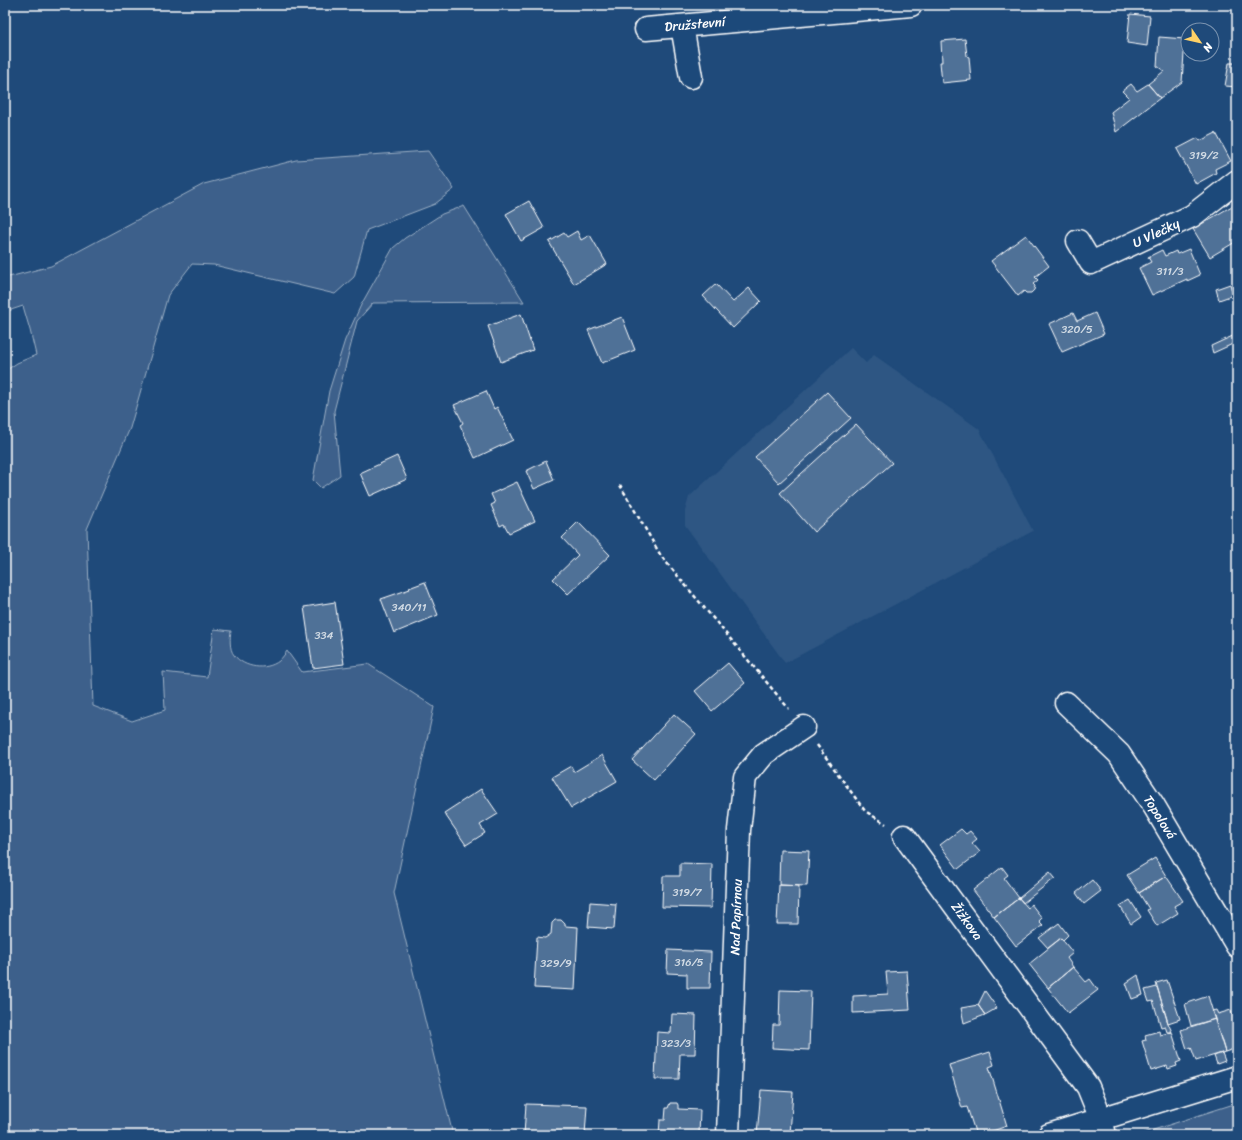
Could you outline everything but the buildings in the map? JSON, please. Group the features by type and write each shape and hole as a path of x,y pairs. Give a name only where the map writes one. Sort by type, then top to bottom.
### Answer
{"street":[{"name":"Družstevní","path":"646,29 911,5"},
{"path":"682,26 691,77"},
{"name":"U Vlečky","path":"1078,241 1091,263 1192,216 1237,181"},
{"name":"Topolová","path":"1066,703 1119,754 1154,806 1237,946"},
{"name":"Nad Papírnou","path":"728,1135 739,830 745,778 764,754 804,727"},
{"name":"Žižkova","path":"904,836 1088,1087 1103,1127"},
{"path":"1049,1135 1103,1127 1237,1077"}],"path":[{"path":"620,485 661,556 804,727 865,811 904,836"}],"shaded area":[{"path":"428,151 454,189 435,204 367,230 354,277 335,294 214,265 192,264 168,295 130,428 87,529 93,706 132,721 165,710 163,672 207,677 214,629 231,631 231,650 243,663 255,667 268,666 279,661 287,651 302,672 368,664 434,707 394,893 453,1135 5,1135 5,371 17,363 36,355 23,306 5,312 5,278 51,266 204,184 296,160"},
{"path":"464,206 524,302 373,303 357,321 334,411 340,475 321,488 313,480 329,391 345,340 361,305 393,248 405,238 442,214"},
{"path":"851,348 866,363 874,355 979,429 1033,531 785,663 685,525 685,511 689,497"},
{"path":"1237,1103 1237,1135 1145,1135 1144,1133"}]}
